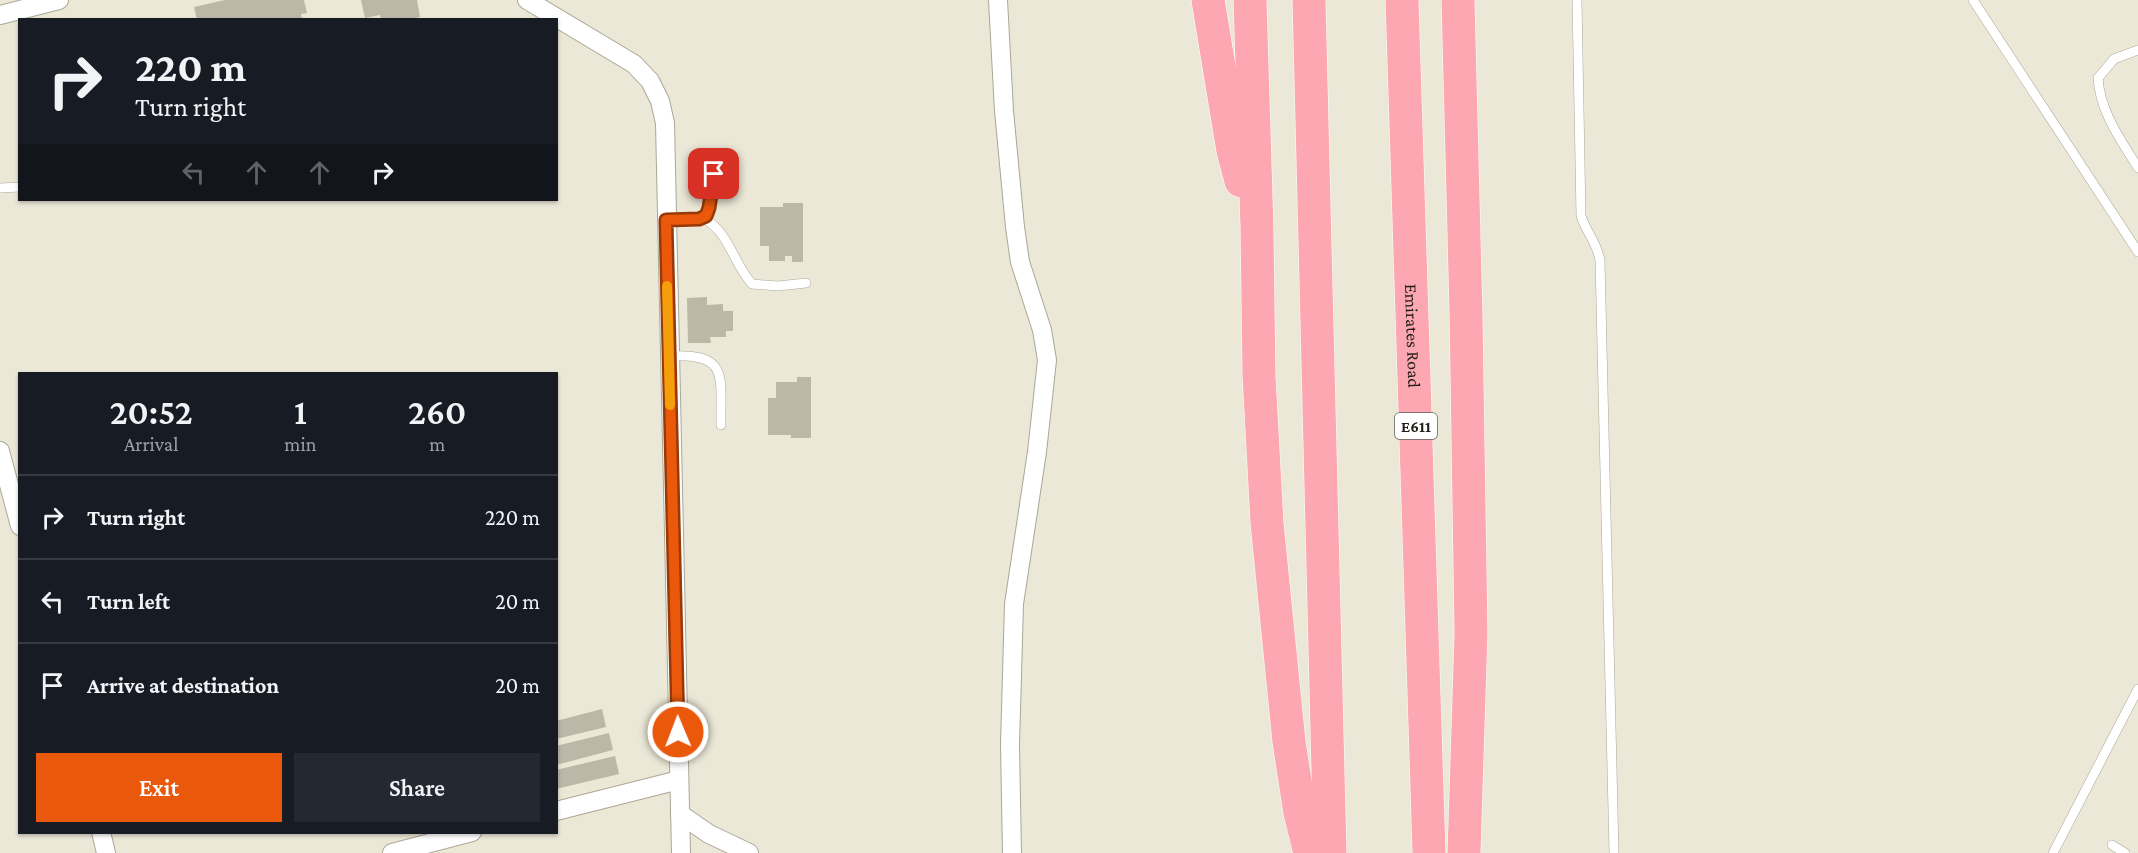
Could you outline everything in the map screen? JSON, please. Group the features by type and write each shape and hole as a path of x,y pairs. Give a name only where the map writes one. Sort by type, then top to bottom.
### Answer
{"highway":[{"path":"1208,0 1233,151 1243,190 1257,228"},
{"path":"1250,0 1257,228 1258,376 1267,523 1289,742 1300,813 1310,853"},
{"path":"1308,0 1330,853"},
{"name":"Emirates Road","path":"1402,0 1429,853"},
{"path":"1458,0 1471,633 1464,853"}],"street":[{"path":"0,15 59,0"},
{"path":"527,0 557,18"},
{"path":"998,0 1004,111 1015,227 1020,262 1042,330 1047,360 1037,452 1014,604 1010,746 1012,853"},
{"path":"558,19 634,64 650,81 660,101 665,123 681,853"},
{"path":"0,451 5,495 18,522"},
{"path":"558,810 679,780"},
{"path":"680,814 709,834 749,853"},
{"path":"101,834 106,853"},
{"path":"392,853 420,850 466,834"}],"lane":[{"path":"1577,0 1581,216 1597,247 1600,261 1614,853"},
{"path":"1974,0 2138,252"},
{"path":"2138,50 2114,59 2098,78 2098,91 2104,111 2138,168"},
{"path":"702,218 708,212 714,174"},
{"path":"0,188 18,187"},
{"path":"666,220 702,218 720,231 742,273 752,284 778,286 806,283"},
{"path":"669,356 698,356 714,364 720,375 721,425"},
{"path":"2053,853 2138,689"},
{"path":"2112,845 2125,853"}],"building":[{"path":"225,0 304,0 307,13 301,14 302,18 197,18 194,7"},
{"path":"361,0 417,0 420,17 381,18 380,15 365,18"},
{"path":"783,203 803,203 803,262 792,262 792,256 785,256 785,261 769,261 769,246 760,246 760,207 783,207"},
{"path":"707,297 707,305 723,304 723,311 733,311 733,331 726,331 726,337 710,337 711,343 688,343 687,298"},
{"path":"797,377 811,377 811,438 768,435 768,398 776,398 776,382 797,382"},
{"path":"602,709 606,727 558,739 558,720"},
{"path":"609,733 613,750 558,764 558,746"},
{"path":"615,756 619,774 558,789 558,770"}],"slow traffic":[{"path":"667,286 670,405"}],"route":[{"path":"678,732 666,220 699,219 706,216 714,174"}]}
